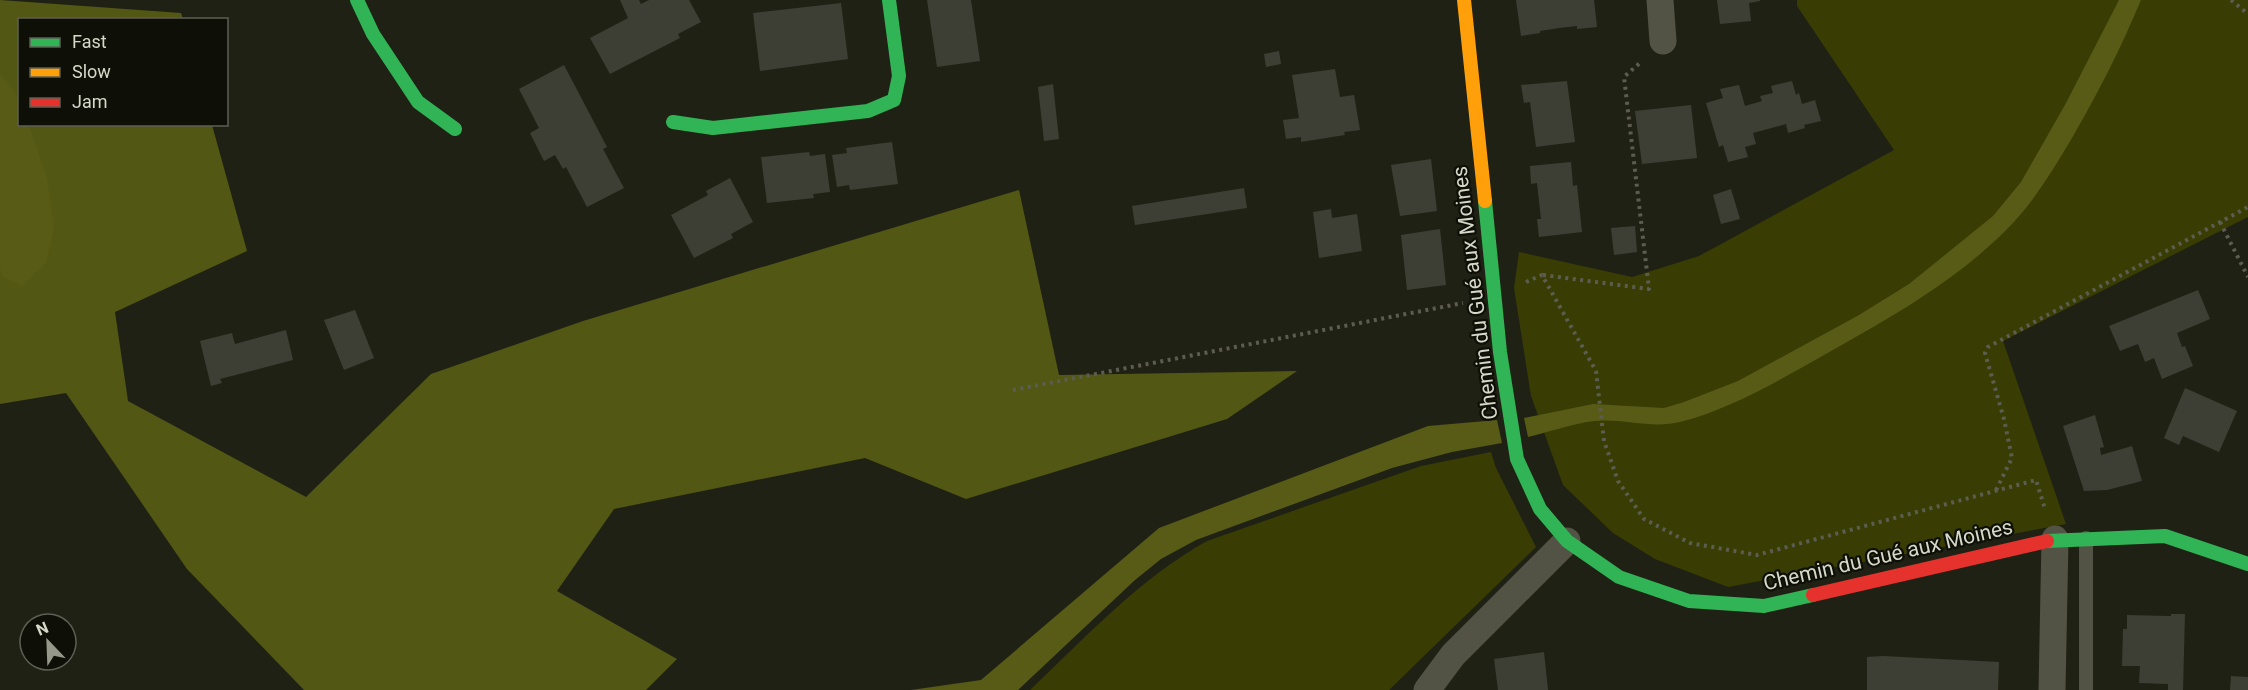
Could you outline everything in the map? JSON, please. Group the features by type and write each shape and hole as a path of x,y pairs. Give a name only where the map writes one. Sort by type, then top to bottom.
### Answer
{"street":[{"path":"357,0 373,34 418,102 455,129"},
{"path":"673,122 713,128 868,111 894,100 899,76 889,0"},
{"name":"Chemin du Gué aux Moines","path":"1464,0 1500,352 1517,459 1540,509 1567,541 1619,578 1689,601 1764,606 2055,539 2165,536 2248,564"},
{"path":"1660,0 1663,41"},
{"path":"2052,690 2055,539"},
{"path":"1427,690 1453,655 1567,541"}],"lane":[{"path":"2086,538 2086,690"}],"path":[{"path":"2231,0 2248,14"},
{"path":"1013,390 1494,297 1542,275 1649,289 1624,77 1663,41"},
{"path":"1996,491 2012,458 2004,419 1985,353 1988,347 2248,207"},
{"path":"2220,222 2248,277"},
{"path":"1542,275 1596,371 1604,441 1618,481 1644,519 1690,543 1757,555 2036,480 2055,539"}],"shaded area":[{"path":"0,0 181,13 183,18 18,18 18,126 212,126 247,251 115,312 128,401 306,497 431,374 583,321 1019,190 1059,375 1297,371 1227,419 966,499 865,458 614,509 557,591 677,659 646,690 304,690 187,569 66,393 0,404"},
{"path":"1797,0 2248,0 2248,217 2003,341 2066,524 1728,587 1655,559 1613,533 1563,485 1531,396 1514,288 1519,252 1632,277 1699,256 1894,150 1797,6"},
{"path":"2119,0 2141,0 2100,87 2059,160 2013,223 1947,280 1899,312 1849,341 1772,384 1718,410 1669,424 1594,421 1528,437 1524,418 1593,404 1664,408 1738,381 1859,315 1909,284 1993,216 2021,182 2066,103"},
{"path":"0,75 11,86 17,97 18,126 29,126 47,179 54,227 46,263 22,286 2,276 0,268"},
{"path":"1497,420 1502,443 1452,452 1392,468 1196,540 1161,559 1135,580 1018,690 911,690 981,680 1159,528 1428,426"},
{"path":"1491,452 1496,468 1536,547 1389,690 1030,690 1136,591 1182,556 1207,541 1421,466"}],"building":[{"path":"620,0 639,0 641,4 649,0 689,0 701,22 678,34 680,38 610,74 590,38 628,18"},
{"path":"927,0 971,0 980,61 937,67"},
{"path":"1516,0 1594,0 1597,27 1559,28 1521,36"},
{"path":"1717,0 1760,1 1749,3 1751,21 1720,24"},
{"path":"841,3 848,59 760,71 753,13"},
{"path":"1279,51 1281,64 1266,67 1264,54"},
{"path":"564,65 607,147 603,149 624,188 587,207 566,167 563,169 555,155 544,161 530,133 539,128 519,89"},
{"path":"1335,69 1340,97 1354,95 1360,130 1344,132 1345,135 1301,142 1301,137 1286,139 1283,120 1299,118 1292,75"},
{"path":"1567,81 1575,142 1536,147 1530,102 1524,103 1521,85"},
{"path":"1792,81 1796,95 1799,93 1802,104 1815,100 1821,121 1804,125 1805,128 1788,133 1786,124 1753,133 1756,144 1745,147 1748,157 1728,162 1723,145 1719,147 1706,103 1723,98 1720,89 1739,85 1745,106 1762,101 1760,96 1773,93 1771,86"},
{"path":"1053,84 1059,139 1044,141 1038,87"},
{"path":"1691,105 1697,158 1642,164 1635,111"},
{"path":"892,142 898,184 850,190 849,185 837,187 832,155 847,153 846,148"},
{"path":"809,152 810,156 825,154 830,192 813,194 814,198 767,203 761,157"},
{"path":"1431,159 1437,211 1400,216 1391,165"},
{"path":"1571,162 1573,186 1577,185 1582,232 1539,237 1537,219 1541,219 1537,183 1531,184 1530,166"},
{"path":"730,178 753,222 731,234 733,238 694,258 671,215 708,195 706,191"},
{"path":"1244,188 1247,208 1135,225 1132,206"},
{"path":"1731,189 1740,219 1721,224 1713,195"},
{"path":"1331,209 1332,218 1357,214 1362,251 1319,258 1313,212"},
{"path":"1635,226 1637,252 1614,255 1611,228"},
{"path":"1440,229 1446,285 1407,290 1401,235"},
{"path":"2198,290 2210,319 2177,333 2193,366 2162,379 2154,358 2145,362 2138,344 2120,351 2109,326"},
{"path":"355,310 374,358 344,370 324,320"},
{"path":"286,330 293,360 220,379 222,383 211,386 200,341 232,333 235,344"},
{"path":"2185,388 2237,411 2219,452 2183,436 2179,445 2164,438"},
{"path":"2095,415 2104,447 2100,448 2101,455 2132,446 2142,481 2107,490 2084,491 2063,426"},
{"path":"2171,614 2185,614 2183,690 2168,690 2168,684 2139,683 2140,666 2122,666 2123,629 2127,629 2127,615 2171,616"},
{"path":"1544,652 1548,690 1498,690 1494,659"},
{"path":"1867,657 1999,662 1998,690 1867,690"},
{"path":"2231,676 2248,677 2248,690 2230,690"}],"traffic: fast":[{"path":"357,0 373,34 418,102 455,129"},
{"path":"673,122 713,128 868,111 894,100 899,76 889,0"},
{"path":"1485,201 1500,352 1517,459 1540,509 1567,541 1619,577 1689,601 1764,606 1813,595"},
{"path":"2047,541 2165,536 2248,564"}],"traffic: slow":[{"path":"1464,0 1485,201"}],"traffic: jam":[{"path":"1813,595 2047,541"}]}
